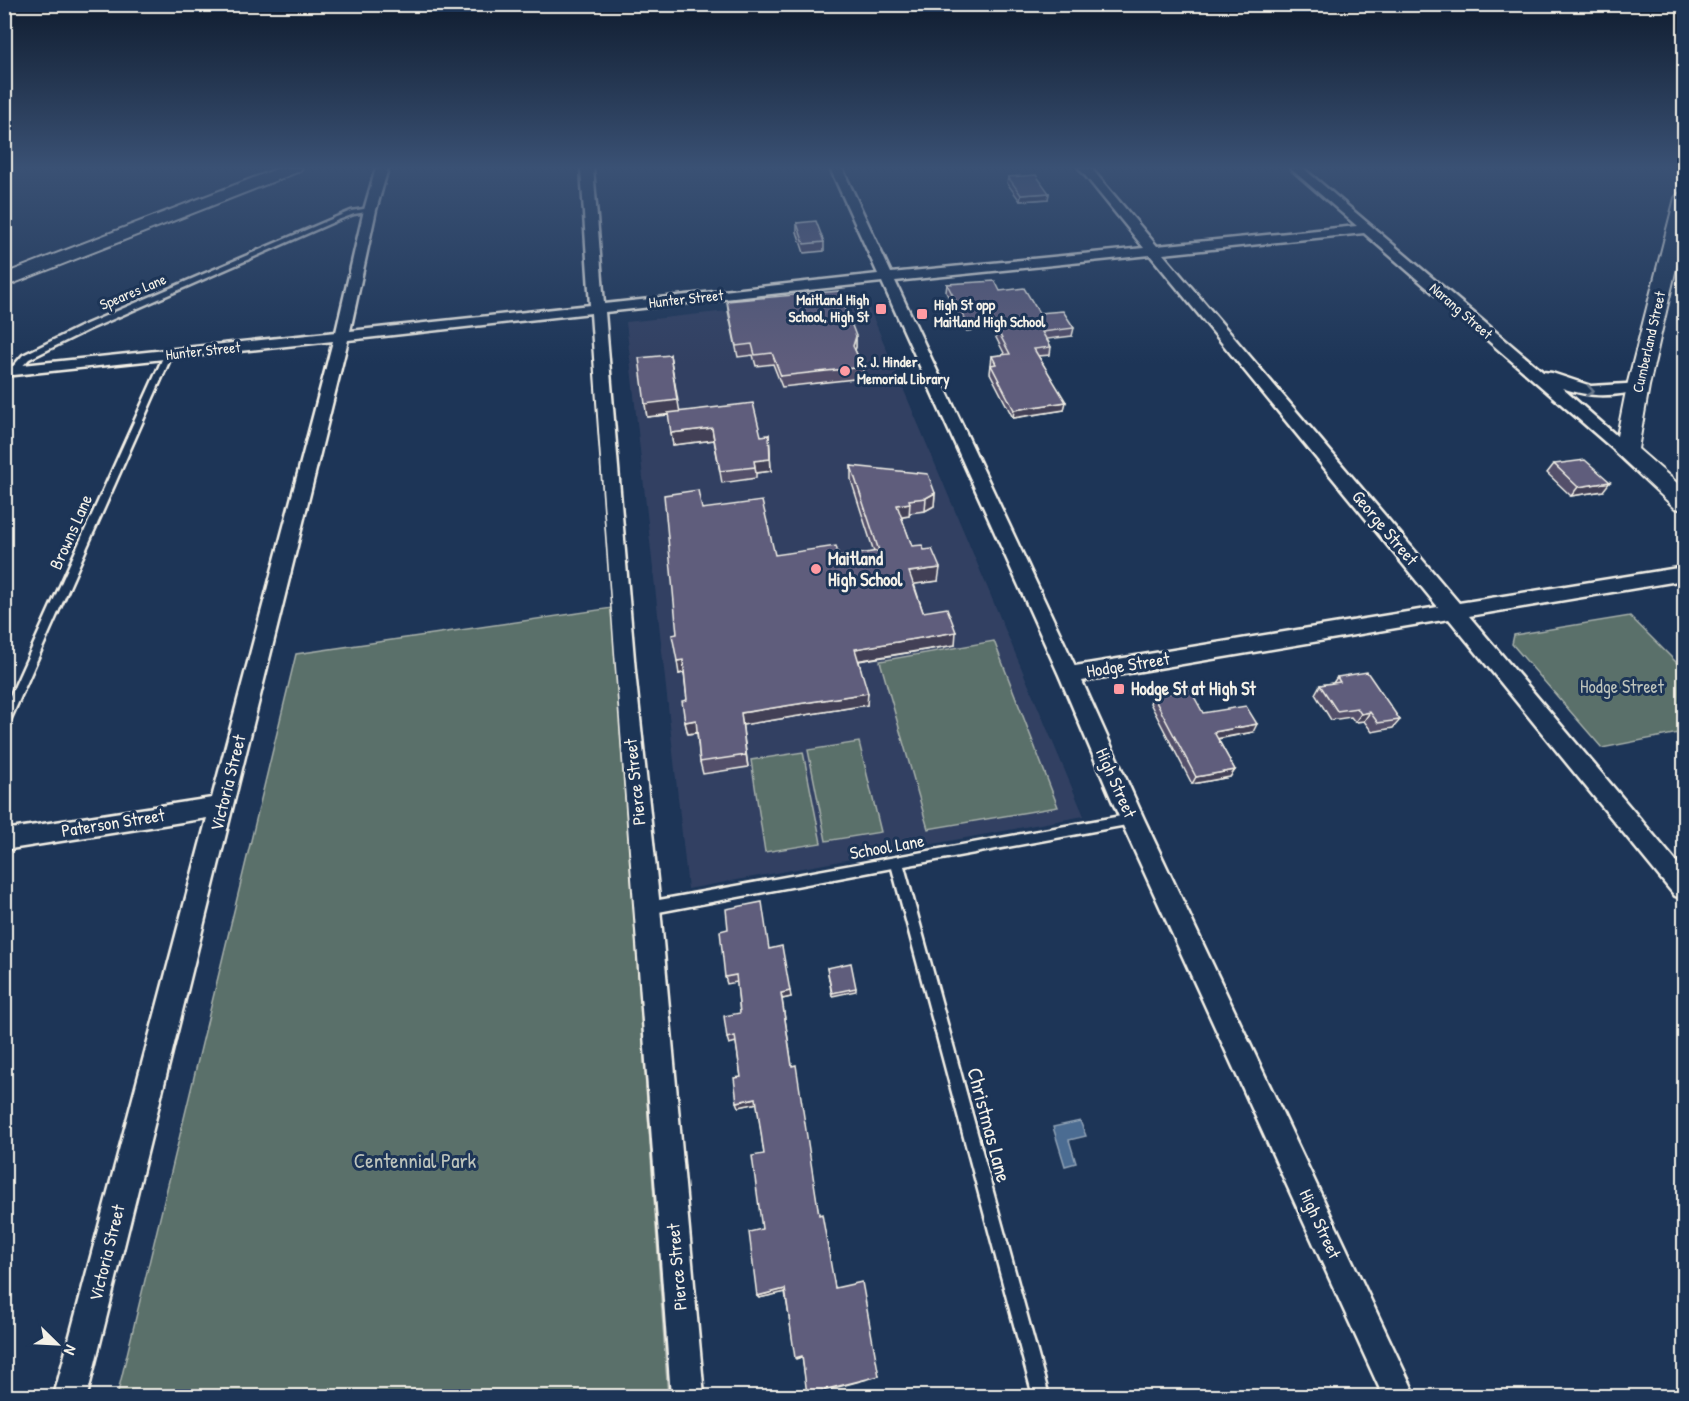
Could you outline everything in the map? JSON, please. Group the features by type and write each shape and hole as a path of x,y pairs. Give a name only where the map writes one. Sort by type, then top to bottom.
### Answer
{"street":[{"path":"4,281 126,233"},
{"name":"Victoria Street","path":"70,1396 342,336 365,233"},
{"name":"Pierce Street","path":"593,233 625,671 648,908 688,1396"},
{"name":"High Street","path":"865,233 1069,675 1132,819 1400,1396"},
{"name":"George Street","path":"1140,233 1684,888"},
{"name":"Hunter Street","path":"9,372 1323,233"},
{"name":"Narang Street","path":"1373,233 1684,502"},
{"name":"Cumberland Street","path":"1626,451 1638,386 1675,233"},
{"name":"Narang Street","path":"1518,359 1558,381 1581,389 1613,393 1638,386"},
{"name":"Hodge Street","path":"1069,675 1684,573"},
{"name":"Paterson Street","path":"4,840 222,806"}],"lane":[{"name":"Speares Lane","path":"9,372 26,357 85,328 303,233"},
{"name":"Browns Lane","path":"4,723 168,355"},
{"name":"School Lane","path":"648,908 1132,819"},
{"name":"Christmas Lane","path":"897,864 1041,1396"}],"shaded area":[{"name":"Maitland High School","path":"864,296 1084,816 688,889 626,322"},
{"path":"1080,1121 1086,1136 1069,1140 1076,1163 1065,1166 1053,1127"}],"green space":[{"name":"Centennial Park","path":"612,608 668,1396 117,1396 296,654"},
{"name":"Hodge Street","path":"1630,616 1684,670 1684,732 1602,748 1512,644 1514,635"},
{"path":"994,641 1058,807 928,829 880,661"},
{"path":"859,742 881,832 826,841 808,750"},
{"path":"803,752 821,843 765,852 751,760"}],"building":[{"path":"800,233 821,233 824,242 804,244"},
{"path":"995,281 1000,291 1024,288 1039,313 1063,311 1074,328 1042,332 1051,347 1034,349 1066,402 1014,410 991,365 996,364 992,356 1010,354 992,320 967,323 947,284"},
{"path":"839,291 856,336 853,346 863,367 781,376 772,353 755,355 752,344 736,346 727,301"},
{"path":"670,355 677,400 645,404 639,358"},
{"path":"753,403 761,436 769,435 770,459 754,461 755,467 720,471 712,428 671,433 668,413"},
{"path":"1585,460 1610,482 1578,487 1554,464"},
{"path":"851,466 928,474 935,493 926,498 909,500 910,503 897,505 912,546 922,545 924,550 932,549 940,568 909,572 923,612 947,608 956,632 855,649 868,693 741,713 746,755 700,762 696,720 685,722 682,701 687,700 683,660 677,661 672,635 677,634 664,495 698,490 702,509 762,501 775,555 836,546 839,557 879,551"},
{"path":"1367,672 1400,720 1378,723 1370,712 1361,714 1357,708 1337,711 1320,685 1340,682 1337,677"},
{"path":"1190,689 1203,713 1246,706 1257,724 1214,732 1235,770 1196,777 1153,696"},
{"path":"762,902 769,949 782,946 790,991 781,993 792,1066 796,1065 819,1215 822,1214 835,1288 862,1282 879,1376 807,1394 802,1356 795,1358 785,1289 757,1296 749,1232 762,1229 752,1156 764,1154 756,1098 737,1102 734,1078 741,1077 735,1036 727,1038 724,1016 740,1013 736,975 725,977 720,931 728,929 726,909"},
{"path":"851,963 856,988 832,993 827,968"}],"place":[{"name":"Maitland High School, High St","path":"881,309"},
{"name":"High St opp Maitland High School","path":"922,314"},
{"name":"R. J. Hinder Memorial Library","path":"845,371"},
{"name":"Maitland High School","path":"816,569"},
{"name":"Hodge St at High St","path":"1119,689"}]}
